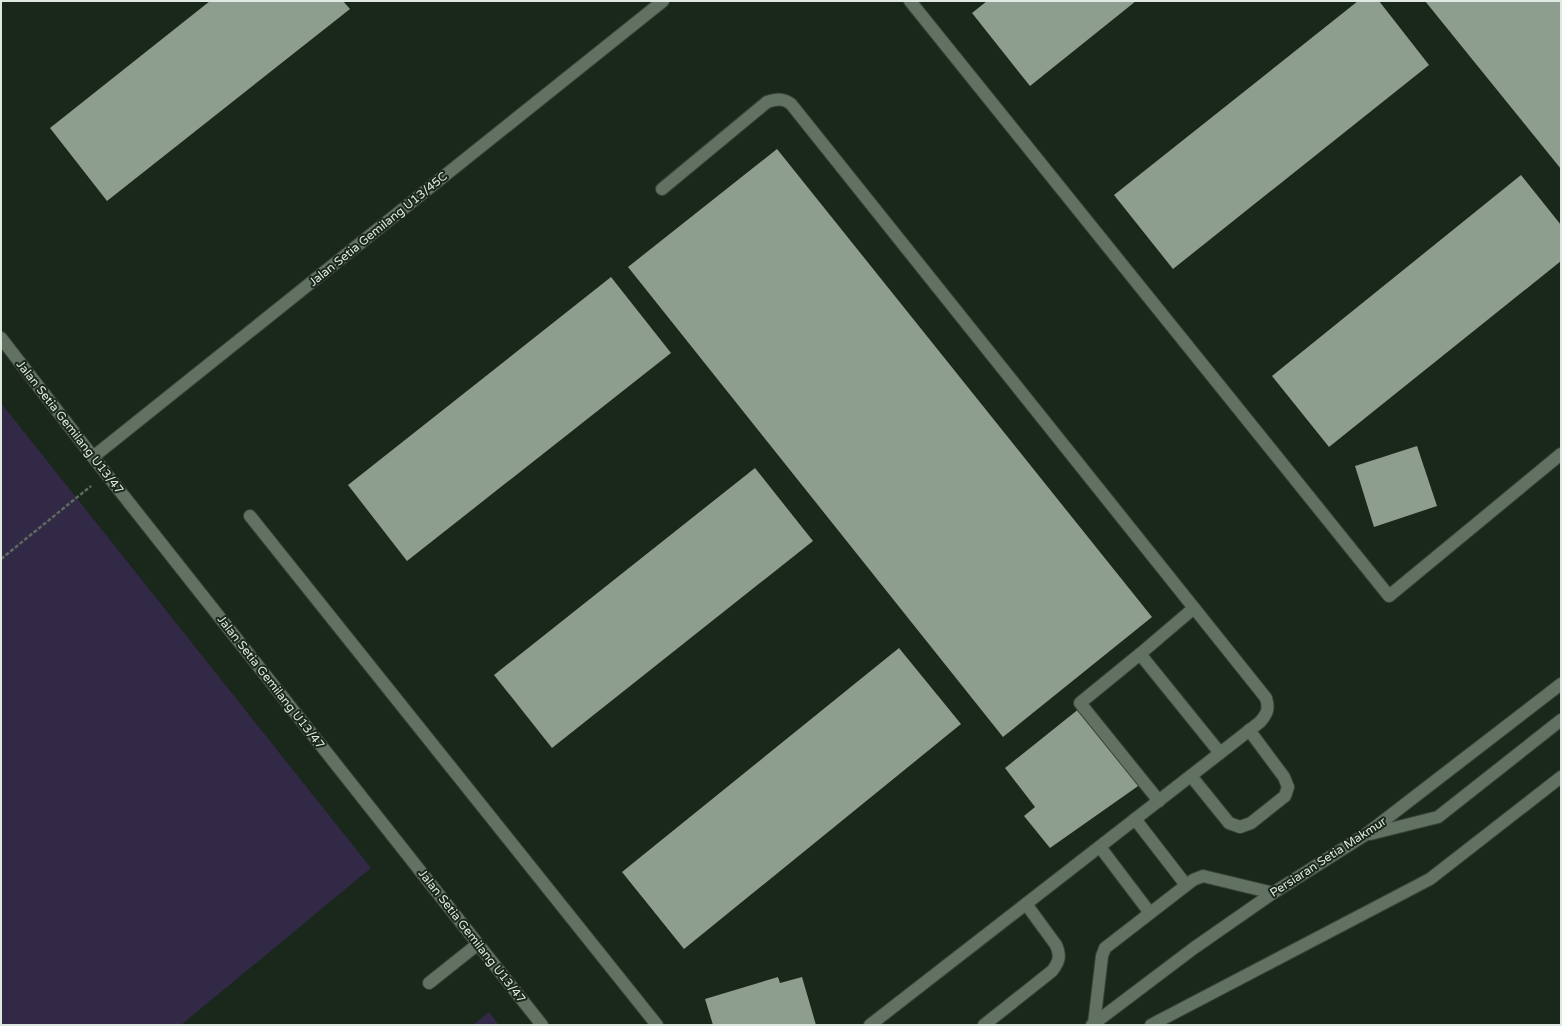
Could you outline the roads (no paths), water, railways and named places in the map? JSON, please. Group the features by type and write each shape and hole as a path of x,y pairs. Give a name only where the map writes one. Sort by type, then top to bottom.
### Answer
{"street":[{"name":"Jalan Setia Gemilang U13/45C","path":"93,457 663,1"},
{"path":"910,1 1389,596 1561,454"},
{"path":"662,189 767,102 776,99 784,99 792,104 1266,698 1269,707 1266,715 1249,730 870,1025"},
{"name":"Jalan Setia Gemilang U13/47","path":"1,338 93,457 542,1025"},
{"path":"250,516 657,1025"},
{"path":"1159,801 1080,703 1194,608"},
{"path":"1140,654 1220,753"},
{"name":"Persiaran Setia Makmur","path":"1093,1024 1194,948 1273,893 1365,836 1561,684"},
{"path":"1365,836 1438,817 1561,720"},
{"path":"1191,776 1229,823 1240,827 1251,823 1285,796 1288,787 1284,777 1249,730"},
{"path":"1151,1025 1430,878 1561,777"},
{"path":"1135,819 1186,885"},
{"path":"1100,847 1150,913"},
{"path":"1093,1024 1102,956 1105,948 1186,885 1203,876 1273,893"},
{"path":"984,1025 1052,971 1059,959 1060,952 1056,945 1026,904"},
{"path":"429,984 478,944"}]}
